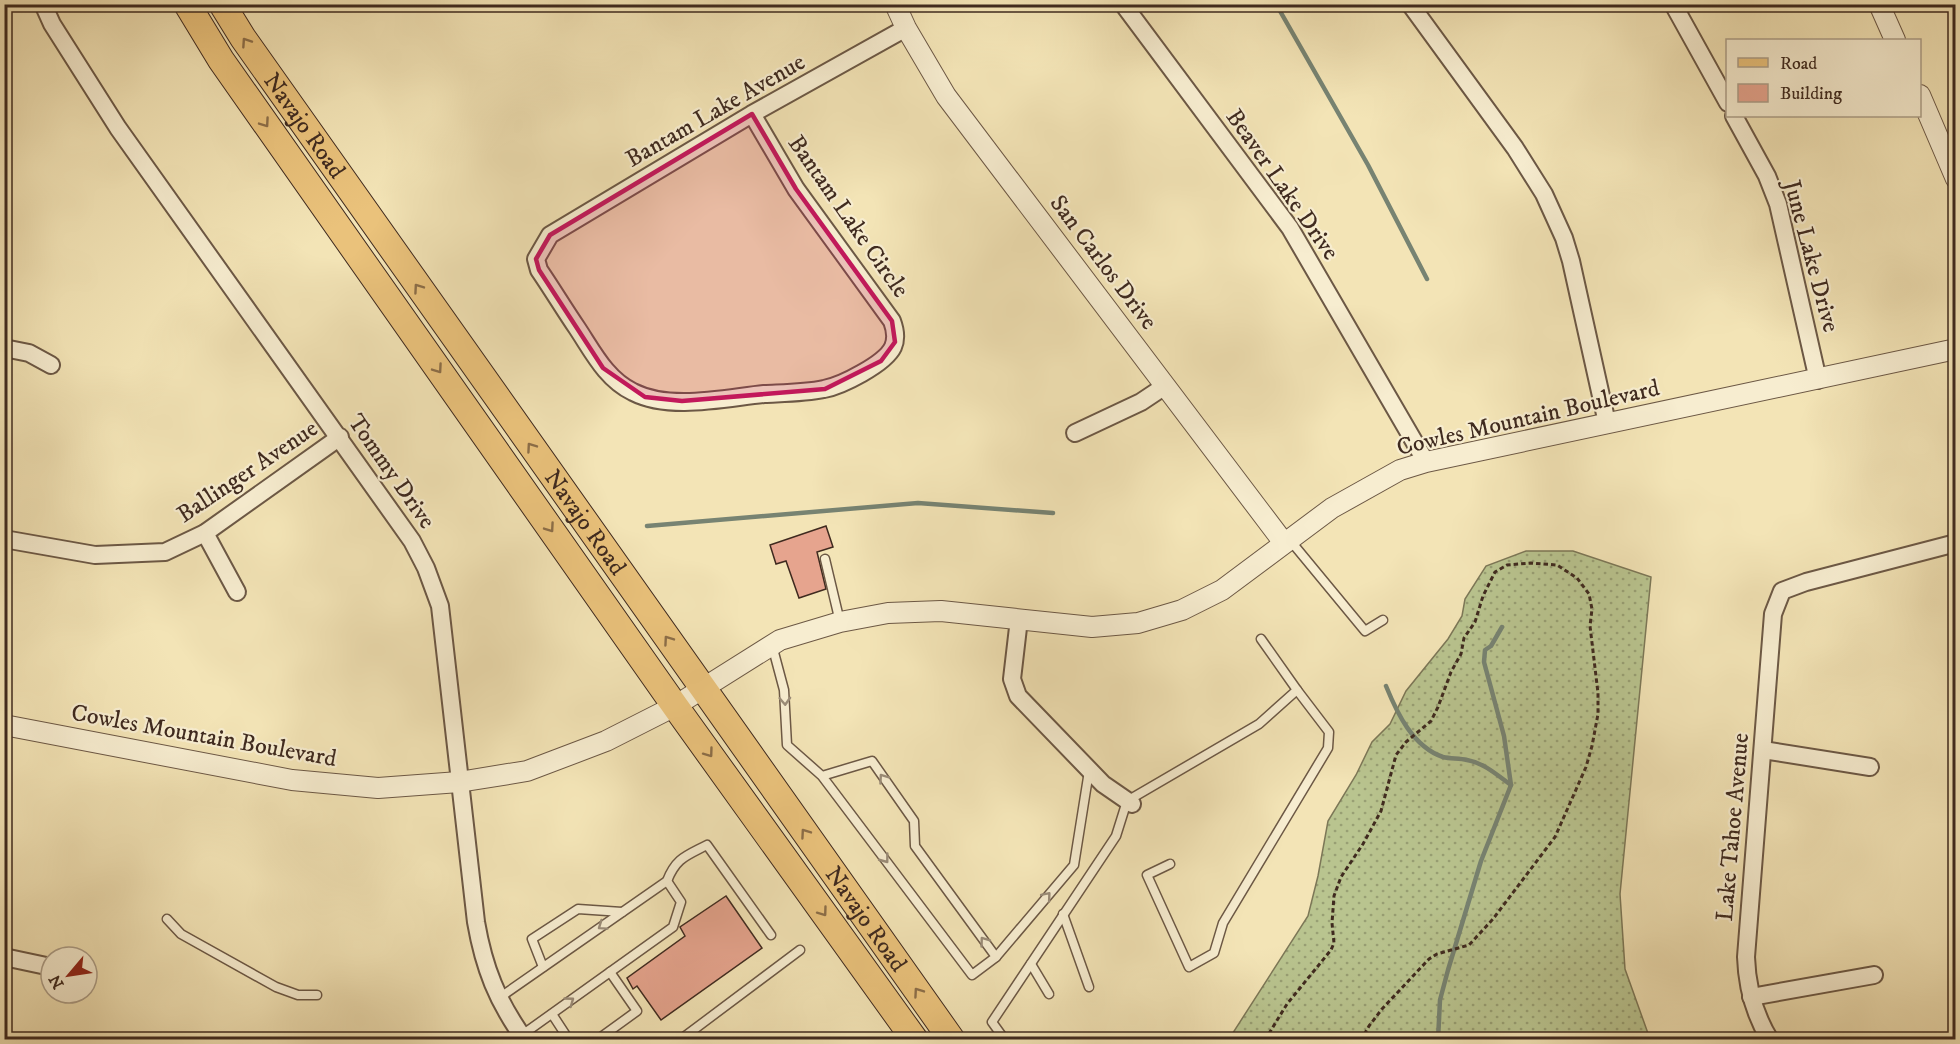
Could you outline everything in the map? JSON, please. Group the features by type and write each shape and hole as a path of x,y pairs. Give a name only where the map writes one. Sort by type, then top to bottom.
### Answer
{"main road":[{"name":"Navajo Road","path":"187,4 221,60 675,706 915,1040"},
{"name":"Navajo Road","path":"222,4 249,48 952,1040"}],"street":[{"name":"Tommy Drive","path":"43,4 52,24 118,128 412,541 434,586 440,606 479,942 490,980 524,1037"},
{"name":"San Carlos Drive","path":"895,4 906,28 946,96 1165,386 1287,541"},
{"name":"Beaver Lake Drive","path":"1123,4 1290,228 1426,462"},
{"path":"1410,4 1515,148 1555,216 1571,261 1607,423"},
{"path":"1673,4 1726,99"},
{"path":"1879,4 1895,39"},
{"name":"Bantam Lake Avenue","path":"550,235 752,114 906,28"},
{"path":"1921,97 1953,166"},
{"name":"Bantam Lake Circle","path":"550,235 536,259 539,270 603,368 622,386 639,395 657,400 682,401 825,389 871,367 887,356 892,349 896,335 892,321 796,189 752,114"},
{"name":"June Lake Drive","path":"1735,117 1767,176 1778,204 1818,380"},
{"path":"4,348 29,353 51,365"},
{"name":"Cowles Mountain Boulevard","path":"4,725 292,780 378,788 459,782 527,771 606,741 675,706 780,640 840,622 888,613 941,611 1070,626 1092,627 1138,623 1182,610 1222,590 1332,508 1400,470 1426,462 1956,349"},
{"path":"1075,433 1141,402 1165,386"},
{"name":"Ballinger Avenue","path":"4,539 95,555 165,552 205,533 340,438"},
{"path":"205,533 237,592"},
{"name":"Lake Tahoe Avenue","path":"1770,1040 1751,998 1746,957 1773,614 1782,591 1806,582 1956,543"},
{"path":"1019,619 1012,680 1018,696 1103,784 1129,802"},
{"path":"1763,750 1870,767"},
{"path":"4,957 39,964"},
{"path":"1751,998 1874,975"}],"lane":[{"path":"1287,541 1365,631 1383,620"},
{"path":"825,559 840,622"},
{"path":"1170,864 1147,875 1189,967 1214,953 1223,923 1328,748 1329,732 1261,639"},
{"path":"772,645 784,690 787,745 822,776 972,975 996,957 1074,865 1089,770"},
{"path":"1005,1040 992,1022 1116,836 1129,802 1259,724 1297,690"},
{"path":"822,776 872,761 914,821 915,846 996,957"},
{"path":"499,998 667,881 672,867 707,845 771,935"},
{"path":"524,1037 552,1014 673,927 681,902 667,881"},
{"path":"543,967 531,939 578,909 622,912"},
{"path":"1063,914 1089,987"},
{"path":"167,919 181,934 276,987 298,995 317,994"},
{"path":"680,1040 800,950"},
{"path":"1030,964 1049,993"},
{"path":"597,1040 637,1011 610,972"},
{"path":"552,1014 569,1040"}],"path":[{"path":"1265,1040 1287,1004 1331,950 1334,943 1332,923 1334,896 1341,877 1381,811 1396,755 1406,742 1431,721 1461,654 1464,638 1474,622 1495,572 1507,565 1545,562 1557,565 1577,578 1589,594 1592,609 1590,626 1598,693 1598,714 1593,747 1586,767 1555,837 1493,919 1469,945 1437,954 1416,972 1369,1026 1361,1040"}],"highlighted area":[{"path":"752,114 796,189 892,321 895,342 881,361 825,389 682,401 645,397 603,368 539,270 536,259 550,235"}],"green space":[{"path":"1526,551 1573,551 1651,577 1620,894 1625,969 1650,1039 1229,1039 1308,916 1328,821 1356,775 1372,742 1390,724 1406,691 1448,639 1462,616 1465,599 1486,566"}],"building":[{"path":"826,526 833,547 817,552 826,589 799,598 786,561 776,564 770,545"},
{"path":"726,896 762,948 661,1020 637,986 633,989 627,978 685,936 680,927"}],"waterway":[{"path":"1276,4 1368,165 1427,279"},
{"path":"647,526 918,503 1053,513"},
{"path":"1438,1040 1440,1000 1448,970 1481,861 1511,785 1504,736 1484,662 1485,650 1491,646 1502,627"},
{"path":"1386,686 1407,728 1423,745 1443,757 1464,759 1479,764 1511,785"}]}
